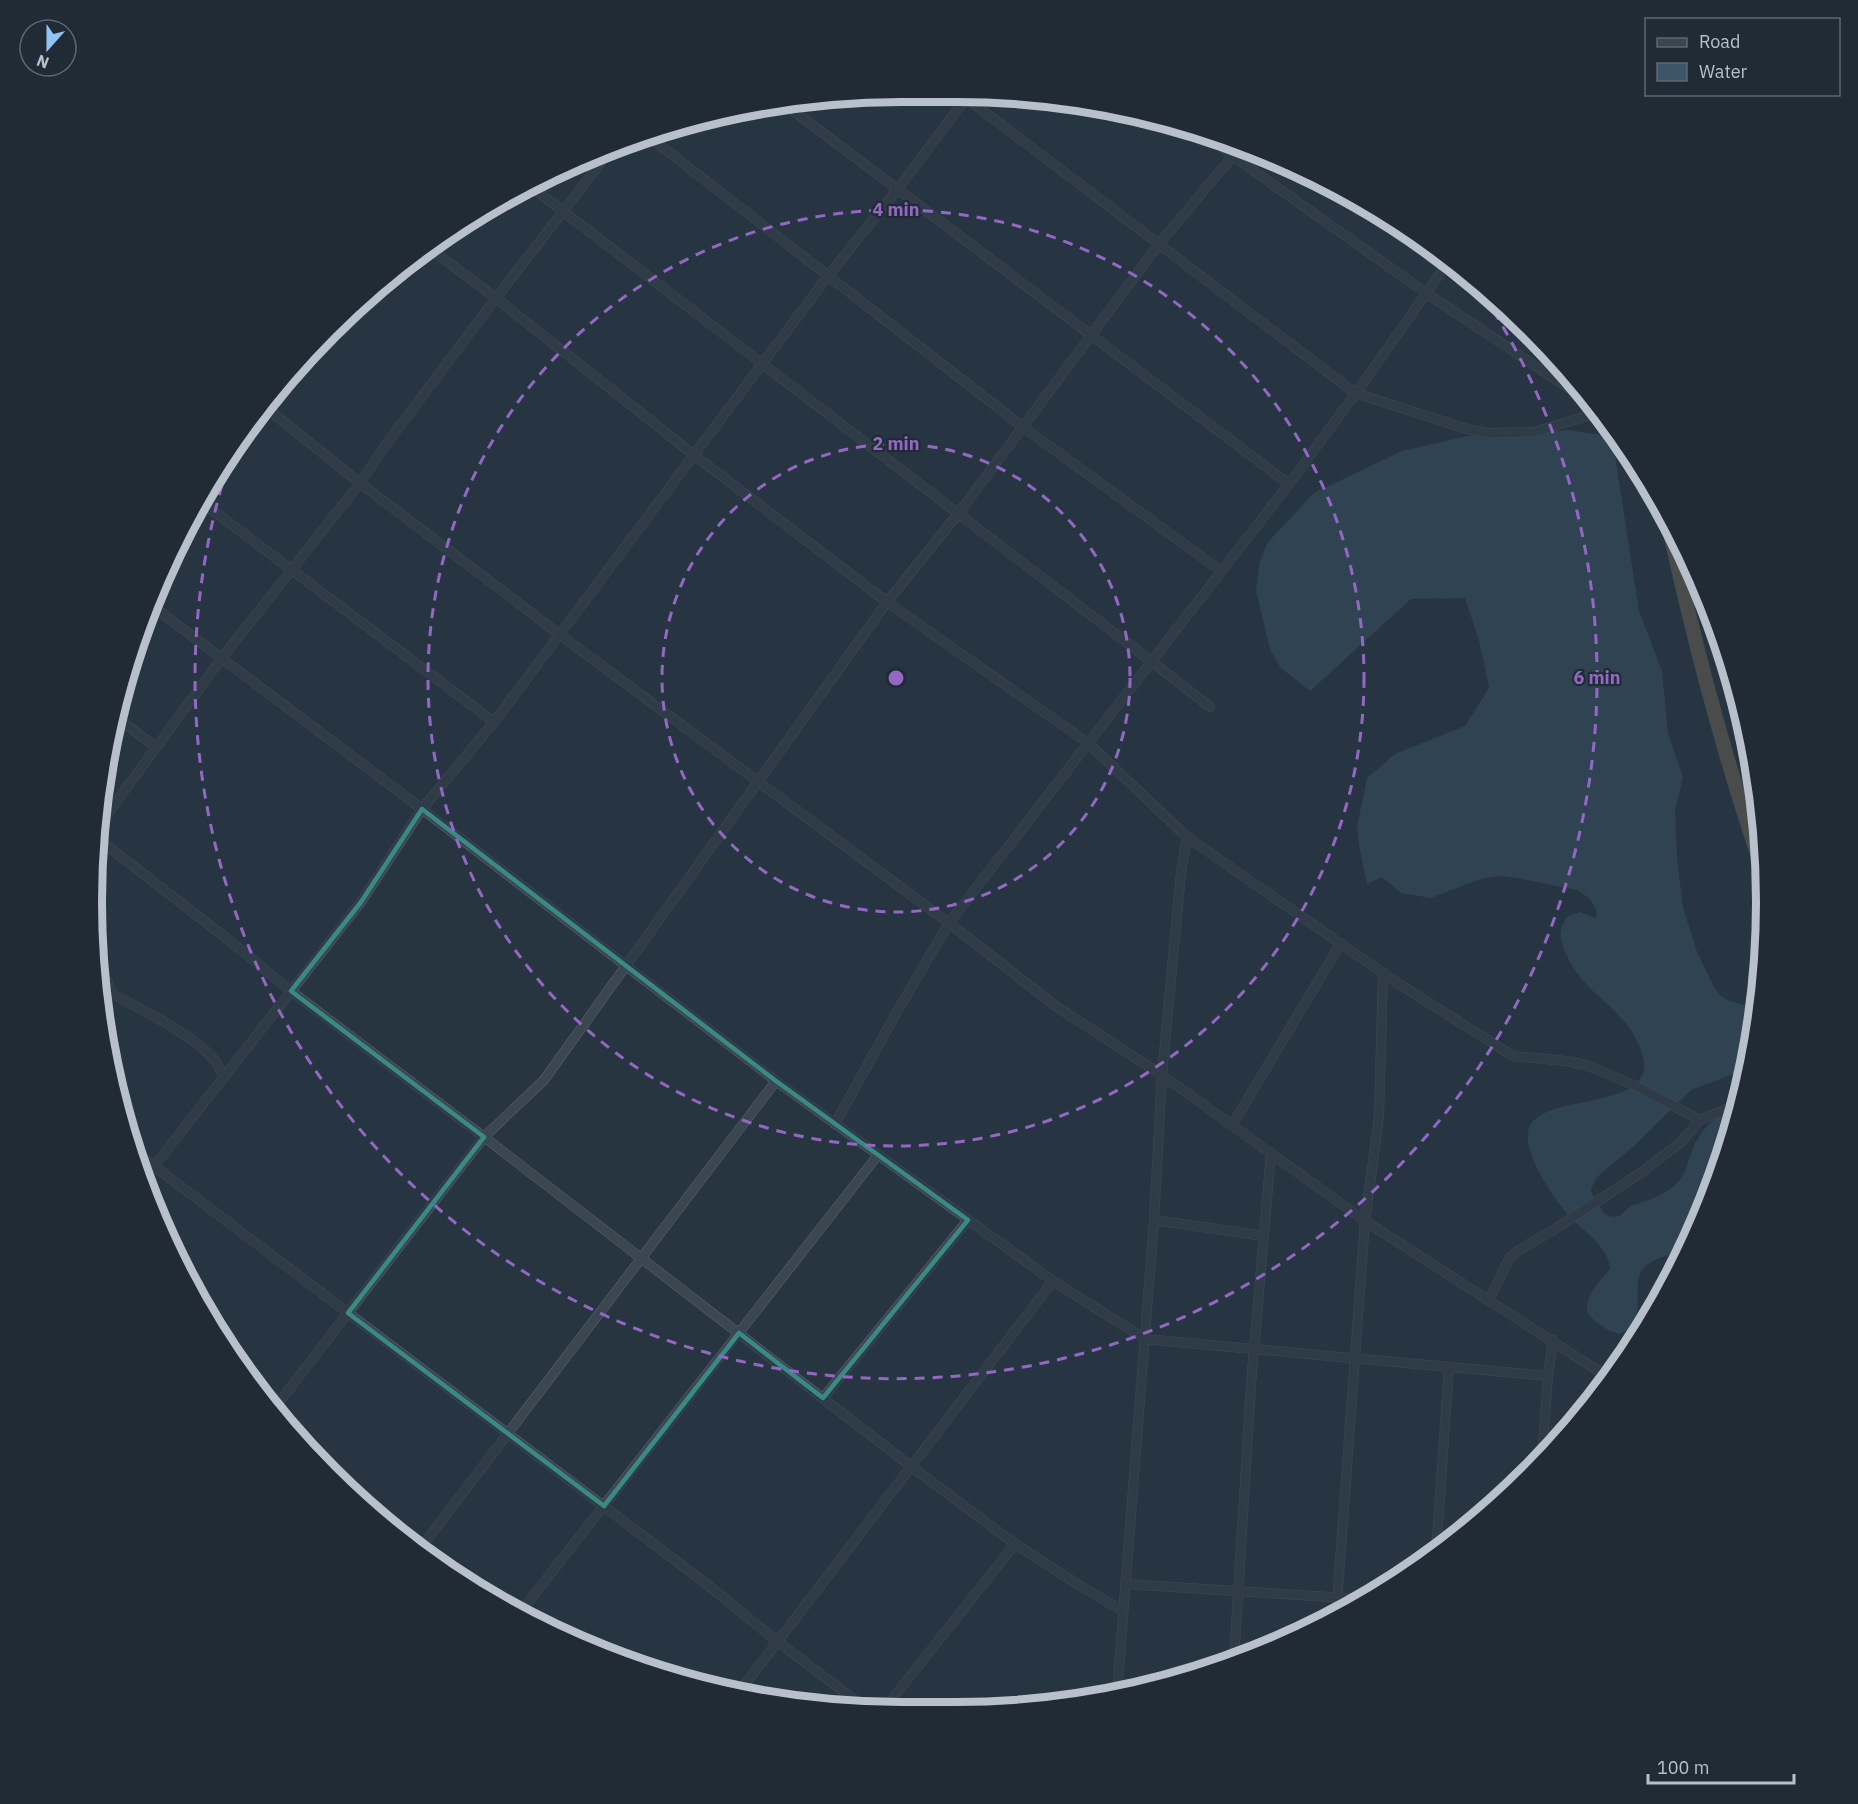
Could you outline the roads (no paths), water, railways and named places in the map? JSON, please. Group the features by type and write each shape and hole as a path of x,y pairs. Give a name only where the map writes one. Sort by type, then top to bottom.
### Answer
{"highway":[{"path":"1674,551 1718,729 1753,839"}],"street":[{"path":"149,1172 361,902 423,809 494,722 828,276 897,190 961,102"},
{"path":"974,103 1355,393 1467,429 1488,433 1534,432 1590,413"},
{"path":"792,110 1289,484"},
{"path":"655,141 1023,427 1221,571"},
{"path":"1223,148 1426,293 1569,389"},
{"path":"273,1396 280,1401 484,1137 544,1080 887,602 958,514 1158,244 1236,153"},
{"path":"108,814 221,659 360,483 384,447 496,298 602,160"},
{"path":"537,191 1210,707"},
{"path":"435,253 887,602 1088,743 1187,837 1383,972 1513,1056 1586,1065 1634,1086 1700,1120"},
{"path":"835,1124 949,923 1289,484 1444,268"},
{"path":"270,411 360,483 949,923 1057,1007 1162,1075 1365,1221 1602,1373"},
{"path":"207,506 494,722"},
{"path":"158,610 423,809 776,1081 1053,1281 1145,1339 1548,1376"},
{"path":"123,722 156,747"},
{"path":"1118,1686 1154,1220 1162,1075 1181,873 1187,837"},
{"path":"105,844 291,991 912,1467 1015,1544 1123,1611"},
{"path":"1232,1125 1341,943"},
{"path":"1337,1605 1365,1221 1379,1117 1383,972"},
{"path":"107,982 111,993 181,1033 211,1056 224,1078"},
{"path":"424,1543 776,1081"},
{"path":"1489,1300 1510,1257 1642,1172 1674,1148 1700,1120 1729,1107"},
{"path":"1234,1652 1254,1350 1271,1153"},
{"path":"525,1607 878,1155"},
{"path":"144,1158 704,1582 855,1700"},
{"path":"1154,1220 1264,1236"},
{"path":"823,1398 968,1221"},
{"path":"743,1686 1053,1281"},
{"path":"1543,1445 1553,1340"},
{"path":"1438,1541 1449,1367"},
{"path":"890,1702 1015,1544"},
{"path":"1125,1584 1350,1598"}],"water":[{"path":"1567,430 1603,435 1615,456 1639,611 1662,671 1668,734 1683,777 1675,810 1677,857 1683,908 1697,952 1713,985 1720,995 1729,1001 1749,1007 1738,1072 1691,1090 1634,1146 1597,1177 1591,1189 1601,1209 1612,1217 1620,1216 1632,1206 1658,1196 1679,1181 1695,1144 1708,1125 1720,1116 1728,1114 1714,1159 1674,1253 1648,1264 1641,1271 1635,1321 1629,1329 1619,1334 1601,1326 1587,1312 1591,1294 1610,1269 1606,1254 1566,1212 1550,1190 1535,1163 1528,1138 1529,1128 1539,1116 1556,1109 1620,1093 1636,1084 1644,1070 1641,1050 1632,1031 1579,976 1562,944 1561,930 1568,916 1580,912 1595,918 1597,912 1593,904 1577,890 1498,876 1477,880 1431,898 1401,893 1382,877 1367,884 1357,827 1367,778 1395,754 1465,726 1489,688 1479,640 1465,598 1411,599 1310,691 1280,667 1270,649 1256,591 1260,561 1268,542 1314,493 1402,451 1472,435 1530,434"}]}
